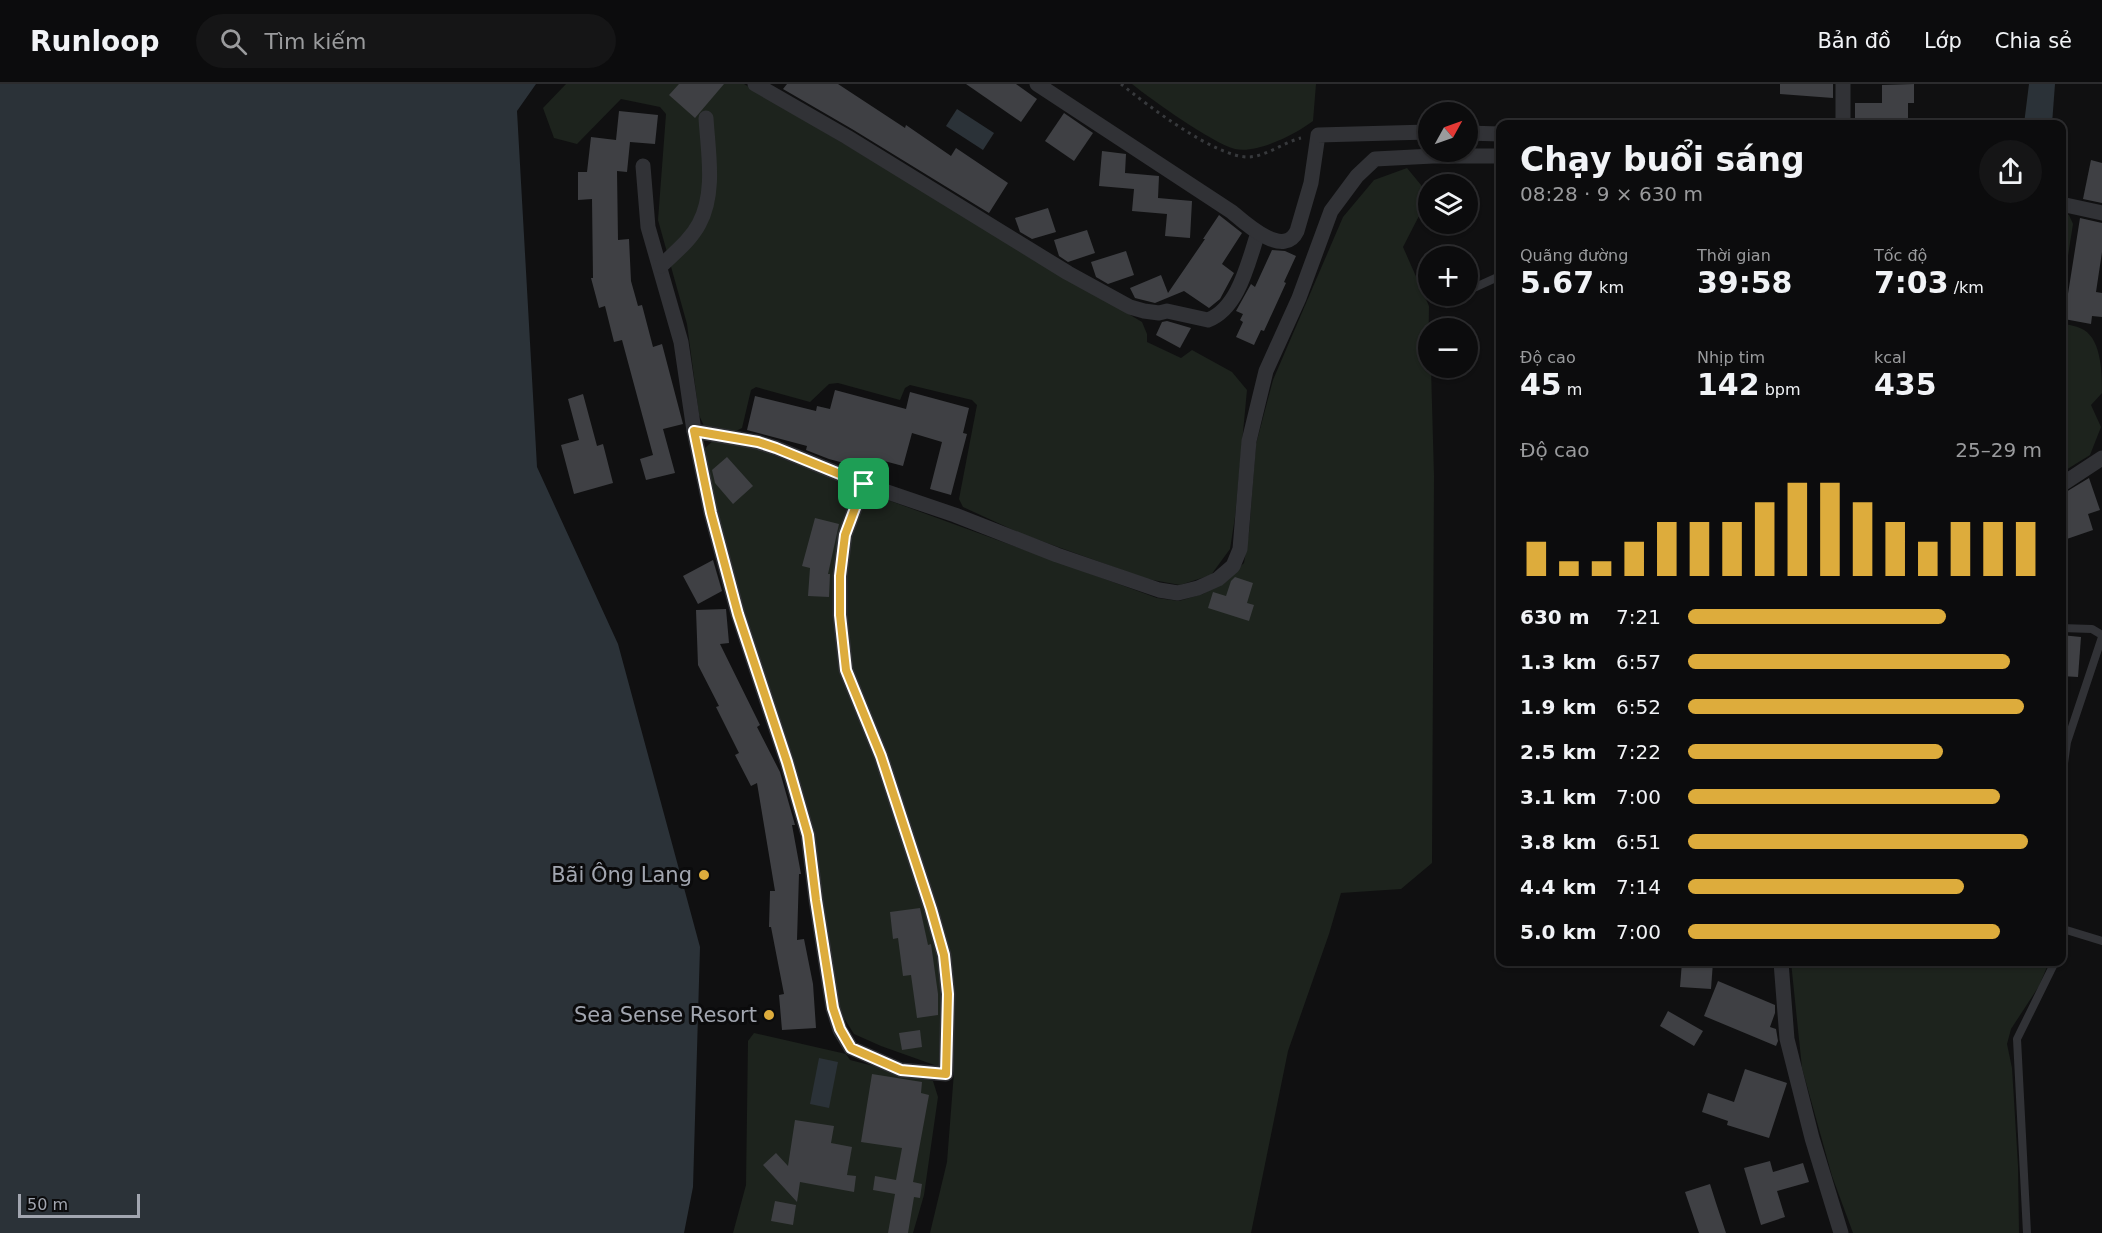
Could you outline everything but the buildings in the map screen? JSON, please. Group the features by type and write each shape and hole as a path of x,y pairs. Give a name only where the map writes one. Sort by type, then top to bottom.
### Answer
{"street":[{"path":"755,84 847,137 1068,273 1130,307 1159,313 1167,311 1208,320 1214,318 1234,298 1258,233"},
{"path":"1037,84 1232,212 1258,233 1284,242 1294,238 1311,183 1318,135 1418,132"},
{"path":"1843,84 1843,120"},
{"path":"661,266 692,235 700,223 710,187 706,118"},
{"path":"1478,133 1496,134"},
{"path":"694,431 758,442 776,448 864,484 1160,590 1178,593 1198,588 1218,579 1233,566 1240,549 1249,441 1266,371 1299,298 1331,211 1343,193 1375,159 1496,156"},
{"path":"643,165 648,227 681,342 694,431 711,513 738,614 787,762 808,835 833,1008 840,1029 851,1048 901,1070 946,1074 948,994 944,955 881,756 846,670 840,615 840,576 845,535 864,484"},
{"path":"2066,205 2102,213"},
{"path":"2066,481 2102,458"},
{"path":"1781,966 1787,1039 1812,1138 1841,1233"}],"lane":[{"path":"1478,286 1496,278"},
{"path":"2066,628 2092,628 2102,636 2066,749"},
{"path":"2066,934 2102,940"},
{"path":"2027,1233 2017,1039 2053,966"}],"path":[{"path":"1121,84 1149,107 1179,127 1221,150 1246,157 1257,156 1298,138 1318,135"}],"shaded area":[{"path":"0,84 536,84 517,111 537,467 618,644 700,947 693,1187 684,1233 0,1233"},
{"path":"566,84 744,84 1142,322 1147,334 1147,342 1181,358 1192,350 1232,372 1247,390 1230,549 1211,575 1180,585 1147,579 1022,534 963,507 959,499 977,405 972,400 910,385 905,388 900,400 838,383 829,384 810,402 756,387 751,390 742,428 734,432 704,426 699,415 687,324 658,220 666,114 660,107 621,99 577,144 554,138 543,108"},
{"path":"1132,84 1316,84 1313,121 1297,132 1265,146 1244,150 1235,149 1212,139"},
{"path":"2029,84 2055,84 2052,120 2024,120"},
{"path":"957,109 994,133 983,150 946,126"},
{"path":"1407,168 1418,181 1418,218 1403,247 1418,281 1418,306 1429,306 1429,318 1418,318 1418,378 1431,378 1434,476 1432,863 1401,889 1341,893 1288,1051 1251,1233 930,1233 947,1162 954,1072 854,1034 839,1010 821,898 716,512 705,448 714,440 750,446 874,495 1157,598 1179,601 1203,594 1222,583 1244,563 1249,532 1256,444 1273,380 1343,217 1374,180"},
{"path":"2066,214 2069,215 2073,224 2066,268"},
{"path":"2066,324 2084,330 2090,335 2100,359 2102,393 2091,405 2101,427 2090,455 2066,470"},
{"path":"1791,966 2047,966 2039,986 2011,1029 2007,1044 2012,1068 2018,1166 2019,1233 1853,1233 1832,1176 1802,1068"},
{"path":"754,1033 846,1054 850,1060 933,1081 938,1097 924,1195 913,1233 733,1233 746,1185 748,1041"},
{"path":"819,1058 838,1062 829,1108 810,1104"}],"place":[{"name":"Bãi Ông Lang","path":"704,875"},
{"name":"Sea Sense Resort","path":"769,1015"}],"route":[{"path":"694,431 758,442 864,484 845,535 840,576 840,615 846,670 881,756 944,955 948,994 946,1074 901,1070 851,1048 840,1029 833,1008 808,835 787,762 738,614 711,513 694,431"}]}
